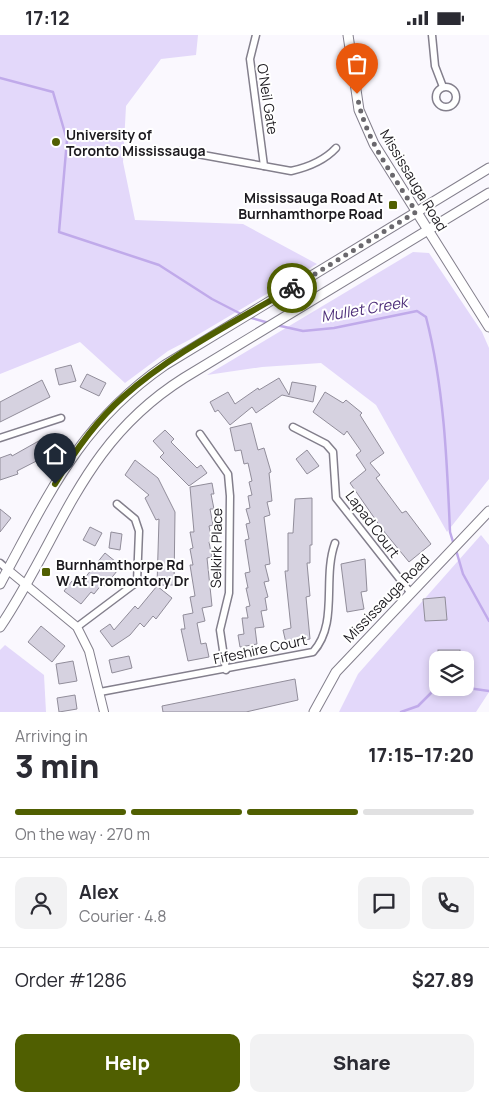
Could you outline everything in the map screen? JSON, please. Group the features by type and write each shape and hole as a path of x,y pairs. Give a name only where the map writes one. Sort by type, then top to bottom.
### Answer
{"main road":[{"name":"Mississauga Road","path":"348,35 359,110 383,162 489,327"},
{"path":"0,584 60,475 93,428 139,383 200,343 489,168"},
{"path":"0,627 78,488 113,438 160,395 211,361 489,193"},
{"name":"Mississauga Road","path":"314,712 336,671 489,511"}],"street":[{"name":"O'Neil Gate","path":"256,35 250,59 264,166"},
{"path":"432,35 435,66 443,87"},
{"path":"181,151 291,171 308,168 329,156 336,148"},
{"path":"0,438 61,418"},
{"name":"Lapad Court","path":"293,427 326,444 333,453 336,498 410,592"},
{"name":"Selkirk Place","path":"200,434 228,474 230,495 229,593 220,630 226,670"},
{"path":"77,627 137,582 139,531 135,519 117,504"},
{"name":"Fifeshire Court","path":"100,692 226,670 313,652 322,642 327,628 329,560 335,543"},
{"path":"0,563 77,627 84,638 104,712"}],"shaded area":[{"path":"0,35 198,35 196,55 161,59 126,106 123,162 135,220 243,224 317,264 168,351 125,383 80,342 0,374"},
{"path":"413,252 429,253 482,332 489,348 489,479 447,532 376,405 321,363 262,367 207,375"},
{"path":"481,535 489,545 489,692 476,712 339,712 358,674"},
{"path":"5,645 44,675 46,712 0,712 0,650"}],"building":[{"path":"71,365 76,381 59,385 55,369"},
{"path":"87,374 106,383 99,396 80,387"},
{"path":"279,378 289,395 292,382 316,386 313,402 282,395 256,413 252,407 230,425 218,410 215,412 210,402 228,392 235,404 258,388 259,390"},
{"path":"42,380 50,397 0,422 0,402"},
{"path":"325,392 343,403 346,400 362,413 360,415 384,453 370,463 380,475 376,478 402,513 406,511 431,544 409,562 382,529 350,483 366,470 356,455 361,451 347,431 344,435 313,412"},
{"path":"251,423 258,450 264,448 271,472 269,473 272,501 267,502 270,515 264,517 270,564 265,565 269,581 264,582 268,597 265,598 267,610 261,611 264,627 255,628 257,644 240,647 238,635 244,634 242,618 248,618 246,607 250,606 246,588 248,588 245,573 250,572 245,540 249,539 246,524 250,523 246,509 250,508 248,496 252,495 249,482 252,481 248,463 244,464 241,450 235,451 230,428"},
{"path":"165,430 174,439 171,442 197,468 201,465 207,473 189,486 160,457 164,453 153,441"},
{"path":"44,438 52,453 17,471 18,474 0,480 0,458 11,454 12,456"},
{"path":"307,450 319,466 307,474 296,459"},
{"path":"135,460 158,478 175,512 174,585 157,585 159,519 156,520 145,498 149,495 125,475"},
{"path":"212,483 214,494 211,494 214,509 210,509 213,525 209,526 212,541 209,542 212,557 207,558 212,606 202,608 205,621 197,623 201,644 206,643 209,657 188,661 181,629 185,629 183,615 193,613 190,597 195,596 190,565 193,565 190,549 193,548 190,532 194,532 190,487"},
{"path":"312,498 312,545 310,545 310,563 307,563 310,596 306,597 310,639 286,643 283,630 291,628 285,571 288,571 288,533 293,533 295,499"},
{"path":"0,509 11,518 0,532"},
{"path":"90,527 102,533 95,546 83,540"},
{"path":"111,532 122,534 120,550 109,548"},
{"path":"105,553 121,566 105,586 102,584 94,594 91,592 81,604 64,591 72,581 79,585"},
{"path":"365,559 367,591 361,592 364,609 347,612 341,564"},
{"path":"157,586 172,598 156,619 153,616 144,627 140,623 130,635 112,647 100,631 110,624 114,630 135,606 138,609"},
{"path":"445,597 447,620 425,621 423,599"},
{"path":"41,626 65,646 52,662 28,642"},
{"path":"438,650 460,650 460,651"},
{"path":"129,656 132,668 112,673 109,660"},
{"path":"73,661 77,681 59,684 56,664"},
{"path":"295,679 298,700 246,712 163,712 162,706"},
{"path":"75,695 77,709 59,712 57,698"}],"waterway":[{"name":"Mullet Creek","path":"0,78 53,92 67,140 59,232 159,265 212,299 243,315"},
{"name":"Mullet Creek","path":"276,325 303,331 334,328 417,311 426,317 441,397 450,532 454,545"},
{"name":"Mullet Creek","path":"248,317 269,323"},
{"name":"Mullet Creek","path":"456,550 463,574 489,621"},
{"name":"Mullet Creek","path":"474,689 489,691"},
{"name":"Mullet Creek","path":"401,712 418,706 429,695"}],"way so far":[{"path":"292,288 416,212 383,162 374,144 359,110 357,94"}],"place":[{"name":"University of Toronto Mississauga","path":"56,142"},
{"name":"Mississauga Road At Burnhamthorpe Road","path":"393,205"},
{"name":"Burnhamthorpe Rd W At Promontory Dr","path":"46,572"}],"route":[{"path":"55,484 93,428 115,404 139,383 177,357 292,288"}]}
